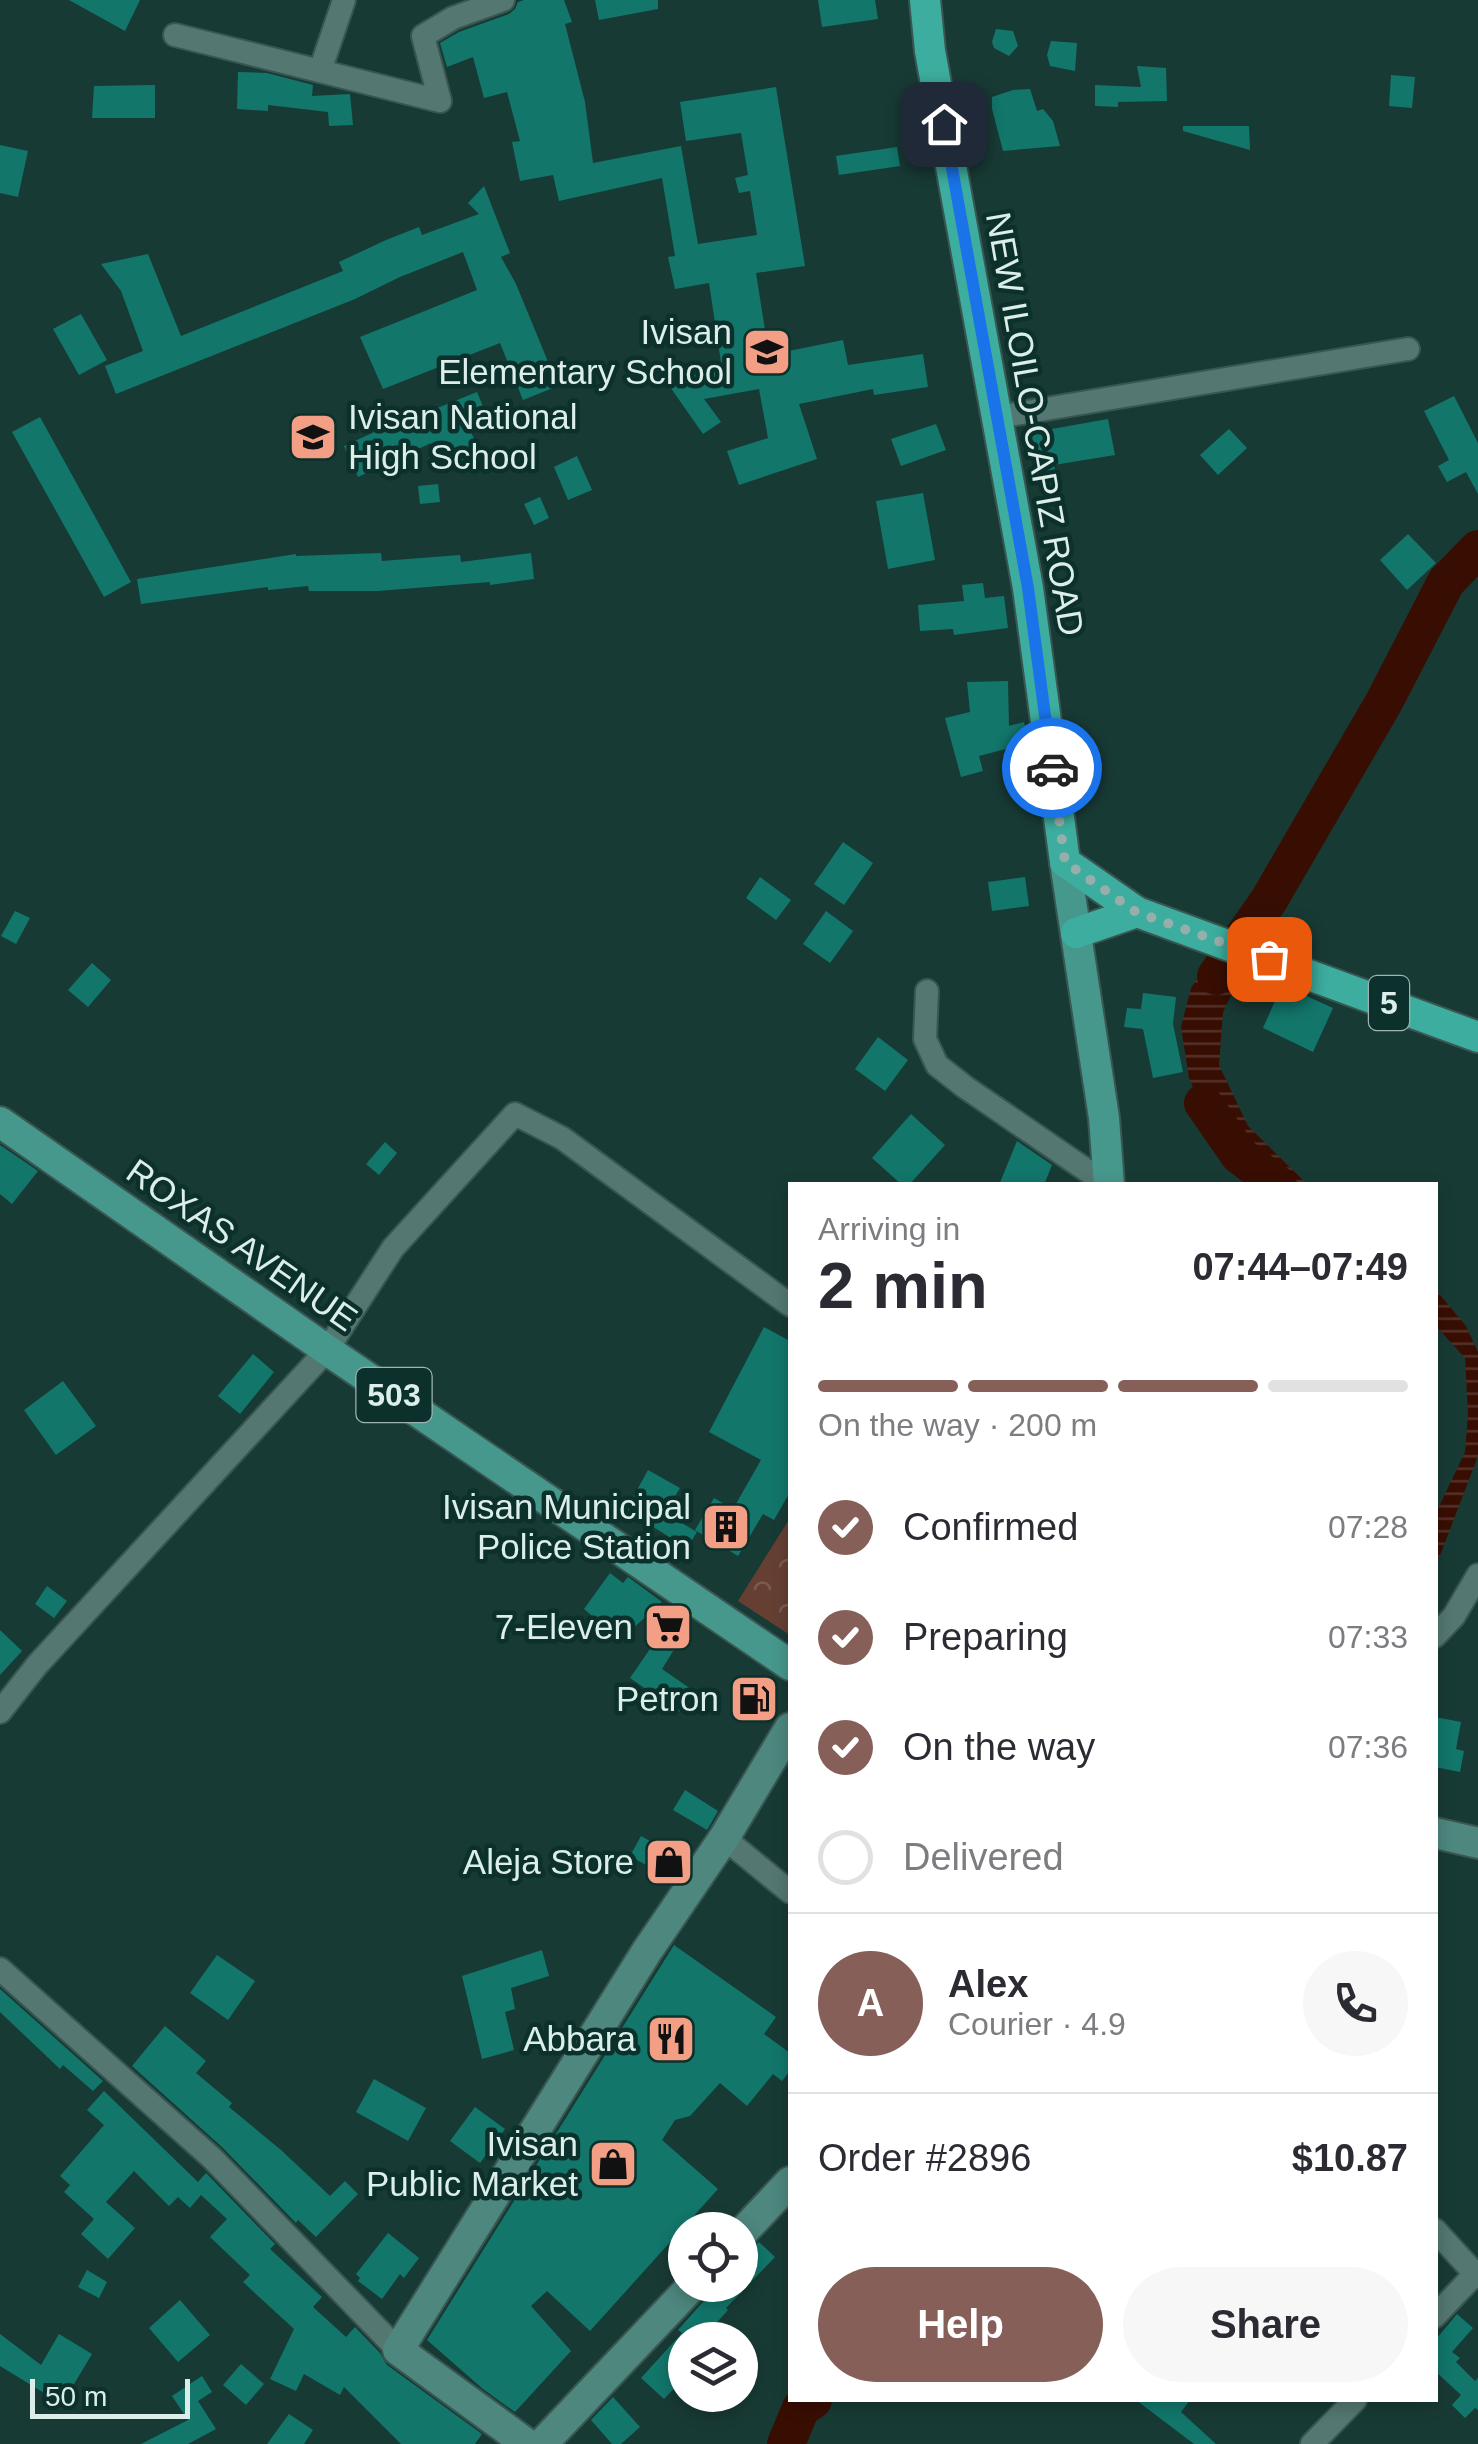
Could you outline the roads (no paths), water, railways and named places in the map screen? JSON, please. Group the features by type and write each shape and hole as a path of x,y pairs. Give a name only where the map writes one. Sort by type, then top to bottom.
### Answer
{"highway":[{"name":"NEW ILOILO-CAPIZ ROAD","path":"925,0 930,52 1028,588 1065,862"},
{"name":"5","path":"1065,862 1136,912 1478,1037"},
{"path":"1076,933 1136,912"}],"main road":[{"path":"1065,862 1104,1118 1109,1182"},
{"name":"ROXAS AVENUE","path":"0,1122 327,1350 788,1663"}],"street":[{"path":"320,71 344,0"},
{"path":"176,35 440,101 423,36 453,18 503,0"},
{"path":"997,417 1408,349"},
{"path":"927,991 925,1039 937,1065 1105,1182"},
{"path":"0,1712 37,1665 327,1350 393,1248 515,1114 562,1138 788,1304"},
{"path":"1438,1633 1454,1616 1478,1576"},
{"path":"398,2350 788,1731"},
{"path":"1438,1835 1478,1843"},
{"path":"724,1838 788,1890"},
{"path":"0,1969 212,2158 398,2350 527,2444"},
{"path":"758,2216 788,2184"},
{"path":"1438,2233 1477,2276 1438,2313"},
{"path":"542,2444 676,2302"},
{"path":"1326,2439 1354,2402"}],"waterway":[{"path":"1216,976 1269,900 1384,702 1446,582 1478,549"},
{"path":"1203,1103 1239,1155 1274,1182"},
{"path":"786,2444 801,2408 810,2402"}],"place":[{"name":"Ivisan Elementary School","path":"767,352"},
{"name":"Ivisan National High School","path":"313,437"},
{"name":"Ivisan Municipal Police Station","path":"726,1527"},
{"name":"7-Eleven","path":"668,1627"},
{"name":"Petron","path":"754,1699"},
{"name":"Aleja Store","path":"669,1862"},
{"name":"Abbara","path":"671,2039"},
{"name":"Ivisan Public Market","path":"613,2164"}]}
